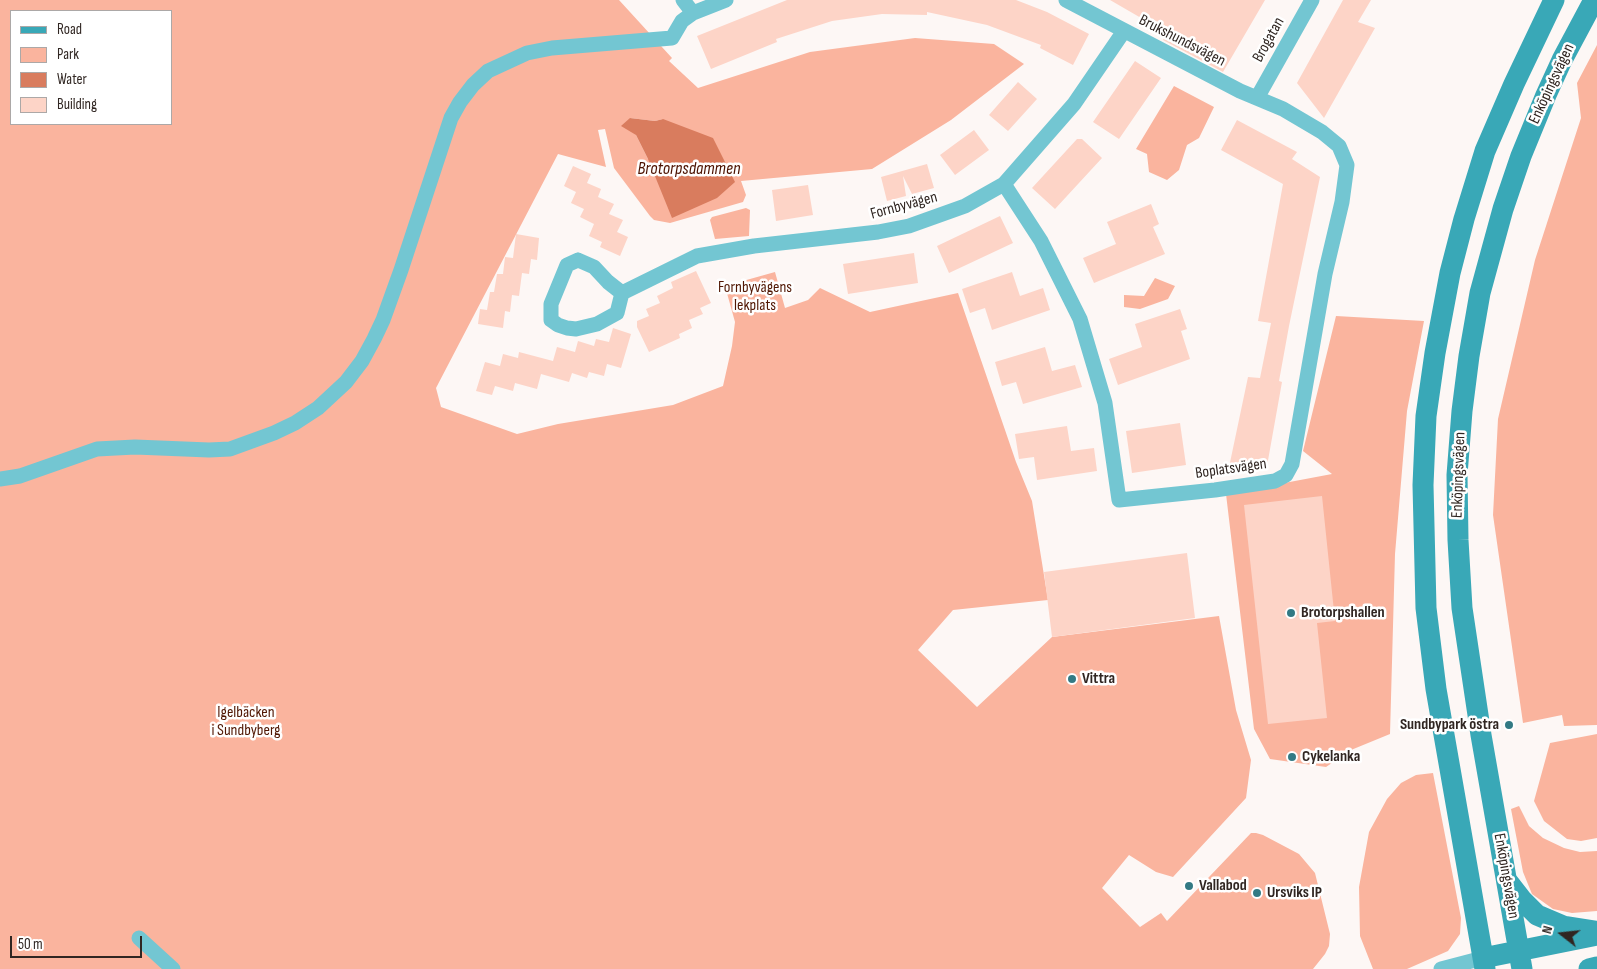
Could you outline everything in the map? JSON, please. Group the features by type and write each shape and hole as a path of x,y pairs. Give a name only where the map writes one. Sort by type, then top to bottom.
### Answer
{"main road":[{"name":"Enköpingsvägen","path":"1521,960 1480,726 1462,608 1457,475 1469,356 1480,293 1503,209 1520,156 1546,95 1594,0"},
{"name":"Enköpingsvägen","path":"1484,963 1436,690 1426,608 1423,485 1426,416 1434,353 1450,272 1464,220 1485,151 1548,5"},
{"path":"1578,29 1597,15"},
{"path":"1507,880 1522,900 1537,915 1563,926 1597,931"},
{"path":"1484,963 1521,960 1597,935"},
{"path":"1589,969 1597,967"}],"street":[{"path":"683,0 693,13"},
{"path":"0,479 20,476 97,449 135,447 230,449 274,433 295,423 318,408 346,382 362,361 374,339 401,270 451,118 472,86 488,71 528,52 552,48 672,38 682,21 693,13 726,0"},
{"name":"Brukshundsvägen","path":"1066,0 1257,98"},
{"name":"Brogatan","path":"1257,98 1312,0"},
{"name":"Fornbyvägen","path":"622,293 697,256 754,246 878,232 909,226 965,206 1004,184 1074,104 1124,31"},
{"name":"Boplatsvägen","path":"1004,184 1041,241 1080,319 1105,403 1119,500 1215,490 1275,481 1286,475 1292,464 1325,274 1342,202 1346,165 1339,146 1322,132 1283,109 1257,98"},
{"path":"578,260 594,267 622,293 617,313 597,324 576,329 558,325 551,320 551,304 556,287 567,265 578,260"},
{"path":"139,938 173,969"},
{"path":"1441,969 1484,963"}],"green space":[{"name":"Igelbäcken i Sundbyberg","path":"0,0 619,0 672,58 669,61 698,88 810,52 915,38 994,44 1024,64 951,120 872,169 741,181 746,195 743,202 670,223 654,220 650,216 614,168 605,129 598,130 606,167 558,154 436,388 441,407 517,434 558,424 673,405 723,386 735,322 725,286 775,272 785,308 808,300 820,288 870,312 958,293 1016,462 1032,501 1048,600 953,610 918,650 977,707 1052,637 1219,616 1236,710 1251,760 1246,798 1173,877 1156,872 1129,855 1102,888 1140,927 1161,913 1167,921 1251,833 1263,835 1299,854 1315,873 1330,934 1329,946 1313,969 0,969","holes":["630,118 655,121 663,119 648,159"]},
{"path":"1597,45 1597,725 1564,726 1562,715 1523,723 1493,515 1498,419 1535,260 1581,118 1577,83"},
{"path":"1174,86 1214,107 1199,138 1187,145 1179,170 1167,180 1149,172 1147,154 1136,149"},
{"path":"746,208 750,210 749,236 715,239 710,220 712,217"},
{"path":"1155,278 1175,286 1168,299 1140,309 1124,307 1124,295 1144,296"},
{"path":"1336,316 1424,321 1407,411 1395,554 1390,734 1351,750 1326,767 1270,759 1254,729 1226,494 1332,474 1303,451"},
{"path":"1597,734 1597,838 1581,841 1567,839 1544,821 1534,801 1550,743"},
{"path":"1433,773 1461,918 1460,934 1448,951 1407,969 1373,969 1360,936 1359,887 1369,832 1387,799 1401,783 1416,775"},
{"path":"1519,806 1529,826 1543,838 1564,848 1580,852 1597,851 1597,911 1572,913 1553,909 1532,894 1523,872 1511,809"}],"water":[{"name":"Brotorpsdammen","path":"630,118 655,121 663,119 713,138 735,182 717,198 672,218 636,135 621,126"}],"building":[{"path":"787,0 1016,0 1047,12 1089,34 1073,65 1040,48 1041,45 987,25 927,12 927,15 882,14 832,21 776,39 777,42 711,69 697,36"},
{"path":"1110,0 1265,0 1223,72 1163,40 1167,33"},
{"path":"1343,0 1371,0 1358,22 1375,28 1324,118 1297,83"},
{"path":"1135,61 1161,78 1119,139 1093,122"},
{"path":"1018,82 1037,99 1008,131 989,115"},
{"path":"1237,120 1297,152 1292,159 1320,177 1289,326 1279,381 1282,382 1267,466 1228,472 1248,377 1260,378 1271,323 1258,321 1283,184 1221,150"},
{"path":"974,130 989,150 955,175 940,155"},
{"path":"1077,139 1082,139 1102,158 1055,209 1032,188"},
{"path":"927,164 934,188 912,194 903,176 906,196 887,201 881,177"},
{"path":"573,166 591,174 587,183 601,189 598,197 614,204 609,214 623,220 617,232 628,237 620,256 600,247 602,242 589,236 594,224 580,217 584,209 571,203 576,192 564,186"},
{"path":"808,185 813,215 776,221 772,190"},
{"path":"1151,204 1159,224 1153,227 1165,254 1094,283 1083,258 1116,244 1107,222"},
{"path":"1000,216 1013,243 949,273 937,246"},
{"path":"516,234 539,238 537,260 531,259 529,274 522,273 519,296 512,295 510,312 505,311 503,328 478,324 480,309 487,310 490,292 494,292 497,274 503,274 505,257 513,258"},
{"path":"914,253 918,283 848,294 843,264"},
{"path":"696,271 711,303 700,308 703,314 689,320 692,328 679,334 680,338 649,352 637,327 637,321 649,316 646,309 660,303 657,296 673,288 671,282"},
{"path":"1012,272 1020,296 1043,288 1050,310 992,330 985,308 970,313 962,289"},
{"path":"1180,309 1187,329 1181,331 1190,359 1118,385 1109,359 1142,347 1135,324"},
{"path":"613,328 631,334 621,368 607,364 604,376 589,372 587,378 572,373 569,382 541,374 537,389 515,383 513,391 495,386 492,395 476,391 485,362 500,366 503,354 518,358 519,352 553,361 557,347 575,352 578,341 594,346 596,339 609,342"},
{"path":"1045,347 1052,371 1075,365 1082,387 1023,404 1016,382 1002,386 995,362"},
{"path":"1180,423 1186,465 1132,473 1126,431"},
{"path":"1067,426 1071,451 1094,448 1097,471 1037,480 1034,457 1019,459 1015,434"},
{"path":"1322,496 1335,621 1317,623 1327,718 1268,724 1244,505"},
{"path":"1187,553 1195,618 1052,637 1044,572"}],"place":[{"name":"Brotorpshallen","path":"1291,613"},
{"name":"Vittra","path":"1072,679"},
{"name":"Sundbypark östra","path":"1509,725"},
{"name":"Cykelanka","path":"1292,757"},
{"name":"Vallabod","path":"1189,886"},
{"name":"Ursviks IP","path":"1257,893"}],"park label":[{"name":"Fornbyvägens lekplats","path":"755,297"}]}
